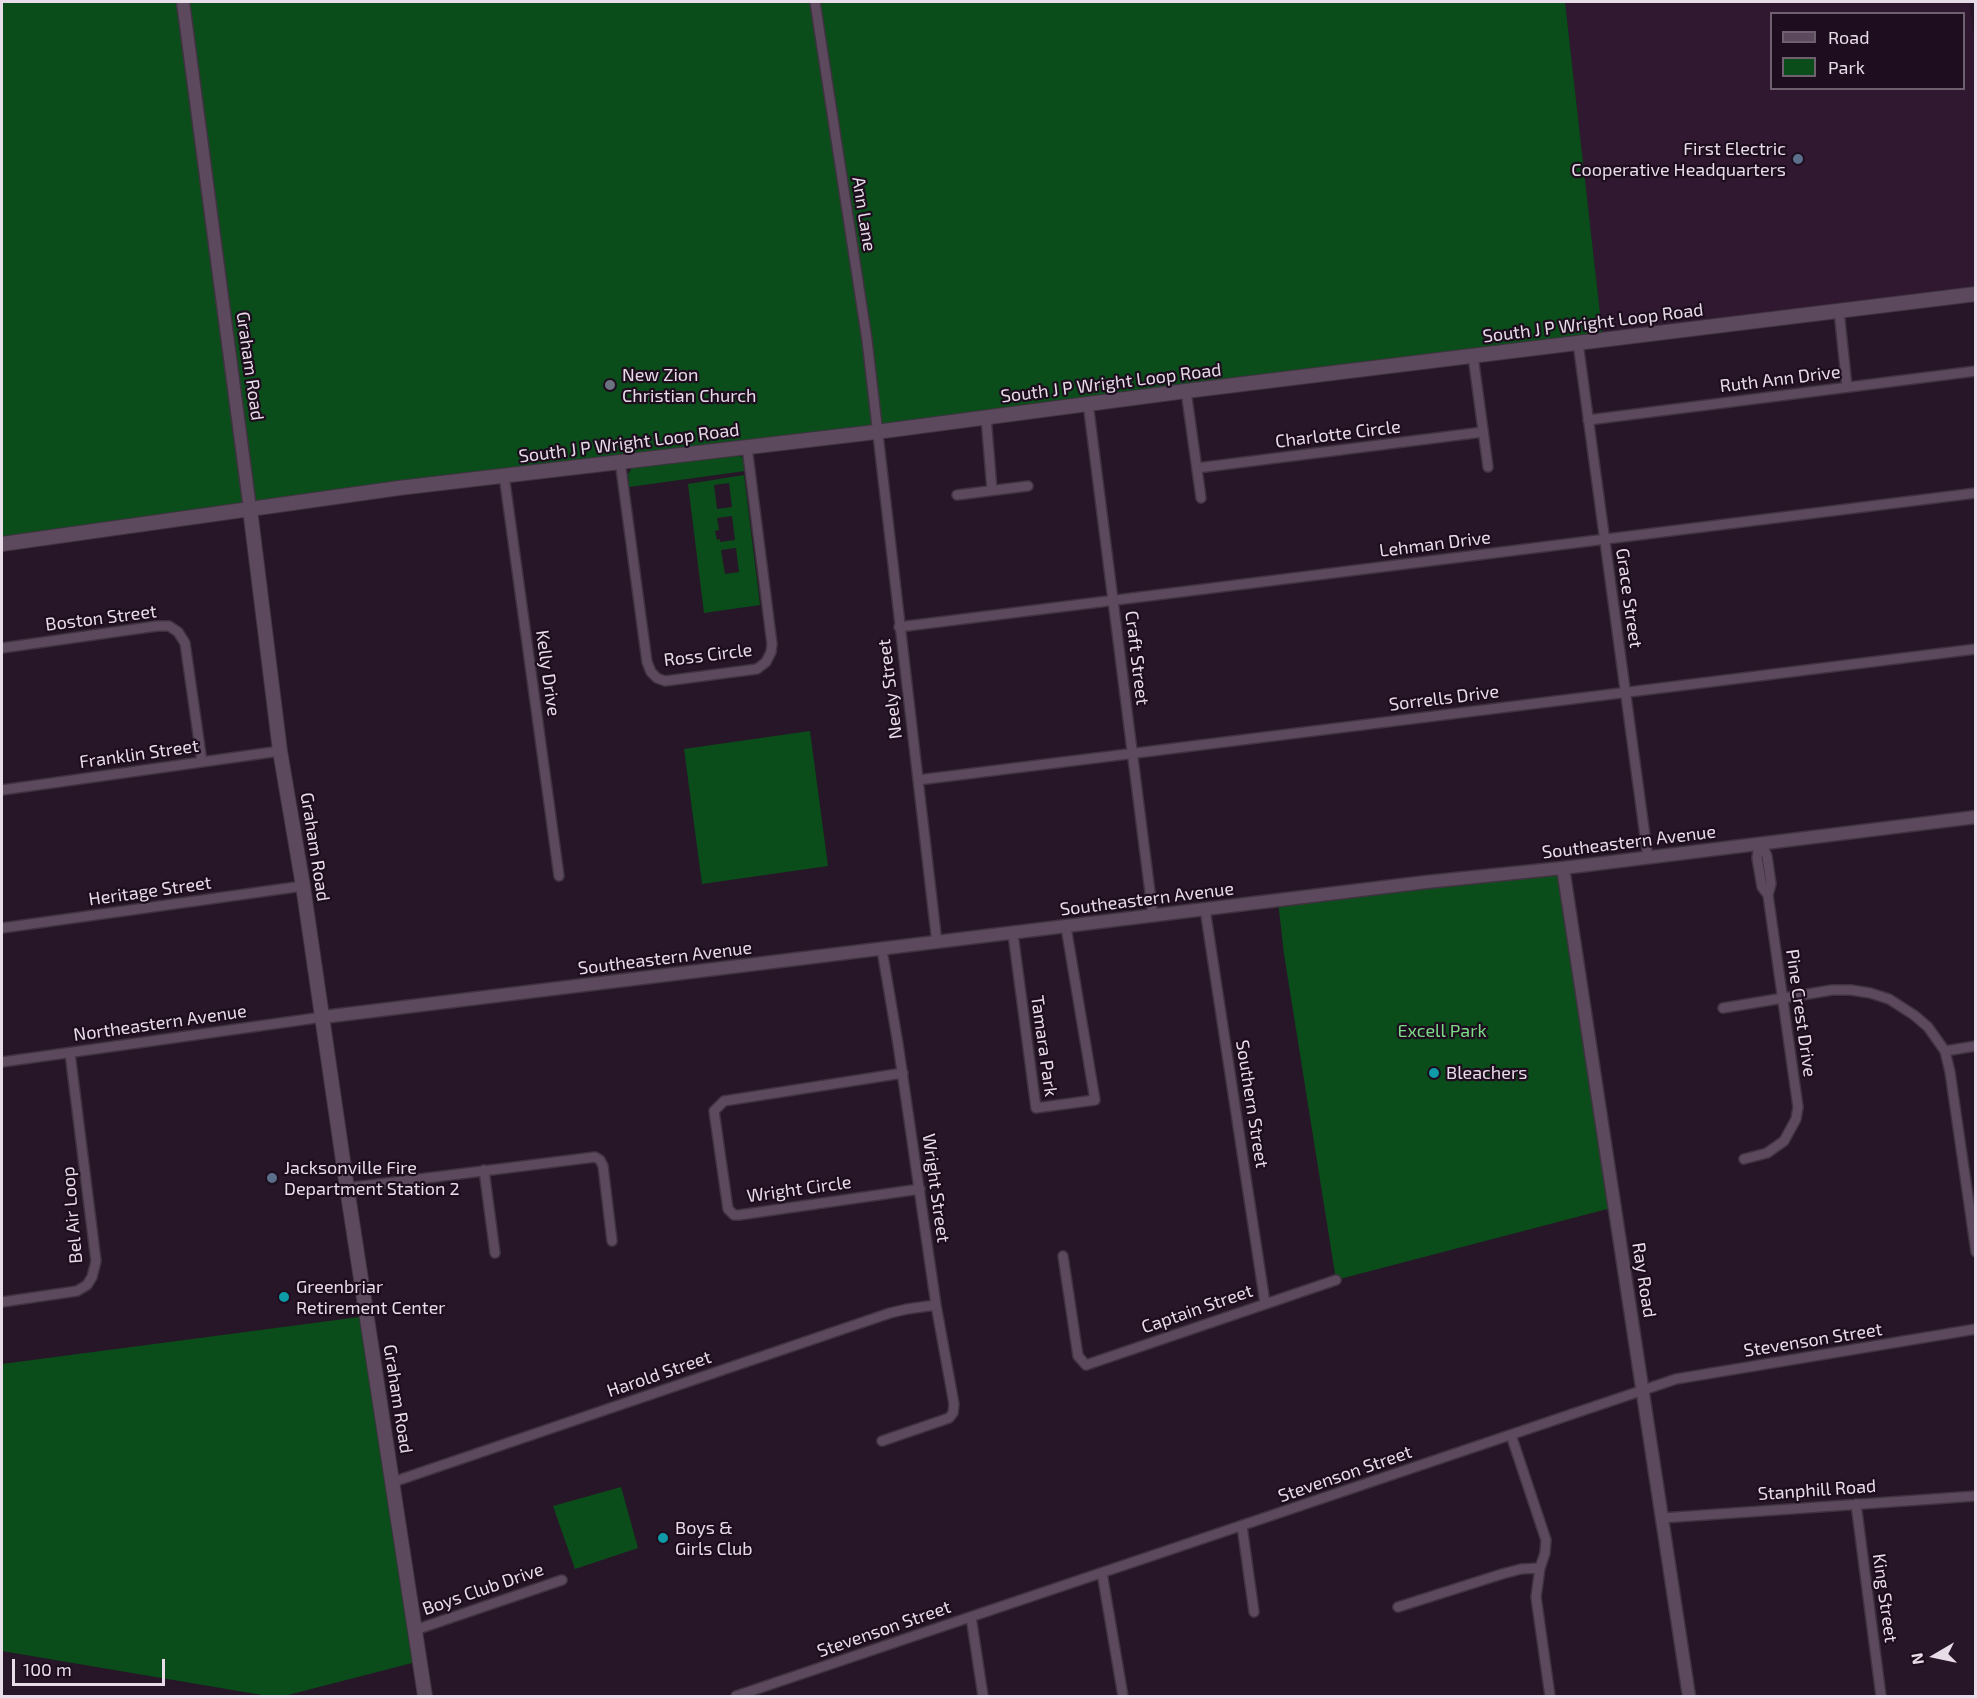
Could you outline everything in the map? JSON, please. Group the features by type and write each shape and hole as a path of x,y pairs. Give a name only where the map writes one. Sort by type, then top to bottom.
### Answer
{"main road":[{"name":"South J P Wright Loop Road","path":"2,544 504,475 876,432 1088,403 1976,294"},
{"name":"Graham Road","path":"250,509 280,751 303,886 425,1696"}],"street":[{"name":"Graham Road","path":"183,2 250,509"},
{"name":"Ann Lane","path":"815,2 867,340 876,432"},
{"path":"1839,311 1848,387"},
{"name":"Grace Street","path":"1578,343 1648,858"},
{"path":"1473,356 1488,467"},
{"name":"Ruth Ann Drive","path":"1588,420 1976,371"},
{"path":"1186,391 1201,498"},
{"name":"Craft Street","path":"1088,403 1154,916"},
{"path":"986,417 992,490"},
{"name":"Neely Street","path":"876,432 937,943"},
{"name":"Charlotte Circle","path":"1197,468 1484,432"},
{"name":"Ross Circle","path":"620,461 647,662 651,672 657,678 665,681 757,669 766,662 771,652 772,644 747,447"},
{"name":"Kelly Drive","path":"504,475 559,876"},
{"path":"957,495 1028,486"},
{"name":"Lehman Drive","path":"900,627 1976,493"},
{"name":"Boston Street","path":"2,648 169,626 178,632 185,643 202,762"},
{"name":"Sorrells Drive","path":"918,780 1976,649"},
{"name":"Franklin Street","path":"2,790 280,751"},
{"name":"Southeastern Avenue","path":"323,1017 1976,817"},
{"name":"Pine Crest Drive","path":"1744,1160 1776,1148 1790,1132 1796,1119 1797,1096 1781,998 1768,895 1772,884 1767,856 1759,844"},
{"name":"Ray Road","path":"1563,868 1689,1696"},
{"name":"Heritage Street","path":"2,928 303,886"},
{"name":"Southern Street","path":"1205,909 1265,1303"},
{"name":"Tamara Park","path":"1013,934 1036,1108 1095,1100 1066,927"},
{"name":"Wright Street","path":"882,950 903,1073 936,1305 954,1404 953,1413 948,1418 882,1441"},
{"path":"1723,1008 1832,990 1851,990 1889,999 1928,1027 1945,1051 1976,1252"},
{"name":"Northeastern Avenue","path":"2,1062 323,1017"},
{"path":"1945,1051 1976,1046"},
{"name":"Bel Air Loop","path":"2,1302 77,1291 87,1285 92,1277 96,1261 70,1053"},
{"name":"Wright Circle","path":"903,1073 724,1101 714,1111 728,1209 734,1215 740,1215 920,1189"},
{"path":"347,1188 580,1157 595,1157 603,1166 612,1241"},
{"path":"484,1170 495,1253"},
{"name":"Captain Street","path":"1063,1256 1077,1350 1082,1362 1086,1365 1336,1280"},
{"name":"Harold Street","path":"393,1482 890,1313 936,1305"},
{"name":"Stevenson Street","path":"736,1696 1676,1379 1976,1329"},
{"path":"1512,1435 1546,1540 1536,1597 1550,1696"},
{"name":"Stanphill Road","path":"1662,1518 1976,1496"},
{"name":"King Street","path":"1856,1504 1881,1696"},
{"path":"1242,1526 1254,1612"},
{"path":"1398,1607 1521,1569 1540,1568"},
{"path":"1102,1573 1124,1696"},
{"name":"Boys Club Drive","path":"415,1630 562,1580"},
{"path":"971,1617 983,1696"}],"shaded area":[{"path":"1565,2 1969,2 1976,50 1975,294 1603,340"}],"green space":[{"path":"2,2 1565,2 1603,340 2,543"},
{"path":"736,453 743,458 745,471 629,487 628,474 634,465"},
{"path":"744,475 760,605 704,613 688,484","holes":["729,483 732,507 717,509 714,485","732,516 735,540 720,542 720,539 717,540 715,531 719,530 717,518","736,548 739,572 725,574 721,550"]},
{"path":"810,731 828,866 702,884 684,749"},
{"name":"Excell Park","path":"1563,868 1615,1207 1336,1280 1284,954 1278,901"},
{"path":"367,1316 420,1661 284,1696 268,1696 2,1651 2,1364"},
{"path":"621,1487 638,1548 575,1569 553,1506"}],"place":[{"name":"First Electric Cooperative Headquarters","path":"1798,159"},
{"name":"New Zion Christian Church","path":"610,385"},
{"name":"Bleachers","path":"1434,1073"},
{"name":"Jacksonville Fire Department Station 2","path":"272,1178"},
{"name":"Greenbriar Retirement Center","path":"284,1297"},
{"name":"Boys & Girls Club","path":"663,1538"}]}
